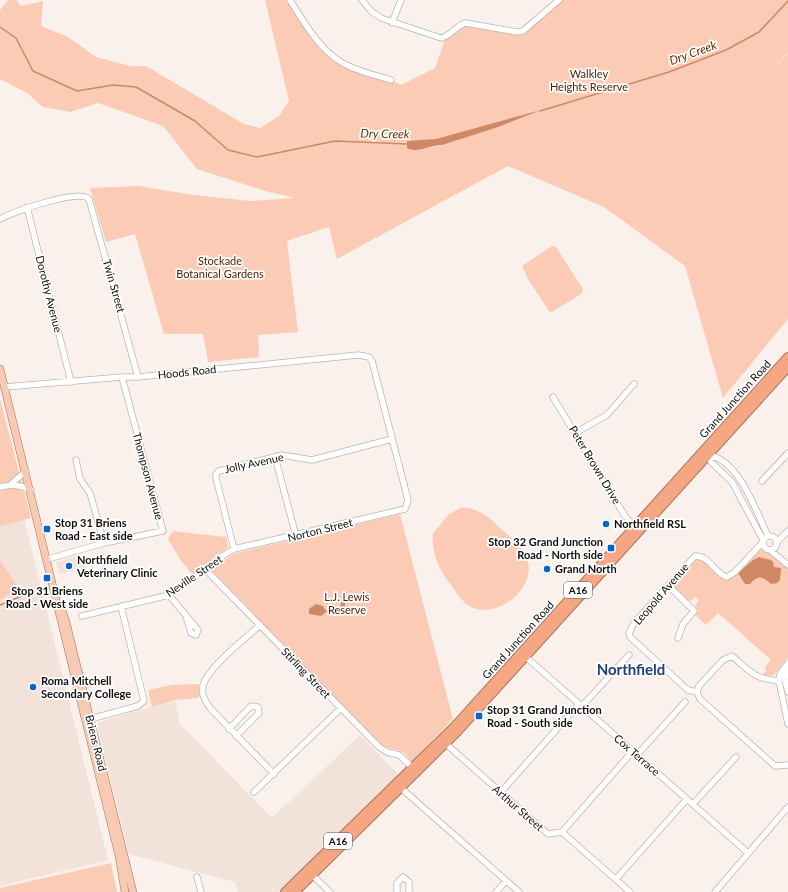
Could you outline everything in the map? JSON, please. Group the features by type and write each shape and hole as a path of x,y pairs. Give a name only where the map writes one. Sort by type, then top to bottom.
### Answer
{"highway":[{"name":"Grand Junction Road","path":"370,814 401,788 415,770 446,744 523,655 706,452 788,357"},
{"name":"Grand Junction Road","path":"706,452 788,367"},
{"name":"Grand Junction Road","path":"285,892 310,872 415,770 523,655"},
{"name":"Grand Junction Road","path":"295,892 310,872"}],"main road":[{"name":"Briens Road","path":"0,369 56,595 66,622 126,892"},
{"name":"Briens Road","path":"87,719 133,892"}],"street":[{"path":"290,0 305,25 320,44 340,62 391,80"},
{"path":"362,0 374,14 392,23 441,38 446,37 461,25 466,23 521,32 559,0"},
{"path":"392,23 401,0"},
{"name":"Twin Street","path":"27,207 80,195 87,197 90,203 138,377"},
{"path":"0,219 27,207"},
{"name":"Dorothy Avenue","path":"27,207 70,382"},
{"name":"Hoods Road","path":"4,387 138,377 194,370 358,355 369,357 372,362 392,439"},
{"name":"Thompson Avenue","path":"48,559 104,543 163,531 122,377"},
{"path":"575,433 607,415 634,384"},
{"name":"Peter Brown Drive","path":"553,397 625,516 637,529"},
{"name":"Jolly Avenue","path":"234,549 216,474 219,471 288,455 312,460 392,439"},
{"name":"Norton Street","path":"234,549 296,536 406,509 408,500 392,439"},
{"path":"706,452 718,456 738,474 772,547"},
{"path":"706,452 711,462 732,482 772,547 779,557 788,565"},
{"path":"762,481 788,452"},
{"path":"275,457 296,536"},
{"path":"76,460 80,479 90,493 104,543"},
{"path":"11,484 26,471"},
{"path":"0,487 11,484 21,485 31,490"},
{"path":"767,539 786,532"},
{"path":"754,552 772,547 786,532"},
{"name":"Leopold Avenue","path":"697,692 688,690 630,637 629,633 634,623 695,556 703,557 720,573 727,576 731,575 767,539"},
{"name":"Neville Street","path":"82,616 169,596 234,549"},
{"name":"Stirling Street","path":"205,569 340,709 379,747 387,752 399,755 415,770"},
{"path":"668,585 694,611 683,624 678,638"},
{"path":"169,596 186,616"},
{"path":"87,719 143,704 144,694 121,606"},
{"path":"260,625 214,668 204,682 203,692 206,704 274,774"},
{"name":"Cox Terrace","path":"523,655 748,853"},
{"path":"501,792 629,655"},
{"path":"780,681 762,679 754,676 732,656 723,660 699,686 697,692 700,700 776,766 788,765"},
{"path":"787,664 780,674 780,681 788,724"},
{"path":"787,664 785,680 788,692"},
{"path":"630,892 562,832 635,753 685,702"},
{"path":"229,729 251,706 254,705 258,707 259,713 236,736"},
{"path":"254,792 340,709"},
{"name":"Arthur Street","path":"446,744 548,834 562,832"},
{"path":"693,804 736,756"},
{"path":"401,788 519,892"},
{"path":"616,879 687,799"},
{"path":"718,891 748,853 788,807"},
{"path":"310,872 330,892"},
{"path":"197,877 201,892"},
{"path":"397,892 397,883 403,877 409,882 409,892"},
{"path":"496,892 506,881"}],"shaded area":[{"path":"541,110 498,127 442,145 415,150 407,148 407,141 436,139"},
{"name":"Roma Mitchell Secondary College","path":"21,506 108,860 0,886 0,514"},
{"path":"82,555 85,568 59,574 56,562"},
{"path":"759,557 771,560 774,567 781,568 780,580 777,583 771,584 763,578 758,578 750,584 745,584 738,573 753,560"},
{"path":"343,596 345,597 345,606 342,610 326,612 321,616 309,614 309,609 316,604 323,606 326,611 340,608"},
{"path":"175,700 180,724 272,818 360,735 399,775 278,892 238,892 235,882 129,854 97,726 99,722"}],"green space":[{"name":"Walkley Heights Reserve","path":"8,0 16,0 21,6 43,1 41,26 68,37 96,57 130,66 146,66 244,124 260,128 279,116 289,101 265,0 291,0 316,39 349,66 391,80 401,85 435,68 446,37 464,24 521,32 559,0 788,0 788,52 760,84 788,53 788,319 723,398 685,266 604,207 508,166 337,259 329,227 287,241 298,332 258,335 259,357 208,362 203,334 164,334 135,234 106,242 90,188 138,186 194,195 251,201 295,198 265,191 197,169 163,126 98,103 70,112 43,107 27,93 0,79 0,10"},
{"path":"552,246 556,247 583,289 581,294 552,312 549,311 528,279 522,266"},
{"path":"0,399 31,518 0,526"},
{"path":"460,508 474,509 485,515 516,543 527,558 528,573 525,583 519,593 500,606 490,610 479,610 469,606 460,597 441,570 434,552 433,534 448,515"},
{"name":"L.J. Lewis Reserve","path":"400,514 453,719 412,762 403,752 382,746 212,571 214,566 236,553"},
{"path":"173,531 226,537 228,547 192,574 179,558 168,539"},
{"path":"765,549 770,551 788,568 788,657 774,675 762,676 766,671 765,667 771,660 718,613 706,625 695,615 699,611 695,606 699,600 695,597 691,601 686,599 672,585 695,559 700,558 726,578 758,550"},
{"path":"0,560 18,588 0,600"},
{"path":"199,684 199,698 175,700 152,707 148,690 171,685"},
{"path":"111,863 117,892 0,892 0,888"}],"waterway":[{"name":"Dry Creek","path":"540,111 669,72 726,50 759,32 788,1"},
{"name":"Dry Creek","path":"0,27 16,38 33,71 77,91 113,85 136,87 195,121 228,150 257,157 335,141 407,144"},
{"path":"32,592 49,587"},
{"path":"0,605 24,595"}],"place":[{"name":"Northfield RSL","path":"606,524"},
{"name":"Stop 31 Briens Road - East side","path":"47,529"},
{"name":"Stop 32 Grand Junction Road - North side","path":"611,548"},
{"name":"Northfield Veterinary Clinic","path":"69,566"},
{"name":"Grand North","path":"547,569"},
{"name":"Stop 31 Briens Road - West side","path":"47,578"},
{"name":"Roma Mitchell Secondary College","path":"33,687"},
{"name":"Stop 31 Grand Junction Road - South side","path":"479,716"}],"district":[{"name":"Northfield","path":"631,670"}],"park label":[{"name":"Stockade Botanical Gardens","path":"220,267"}]}
